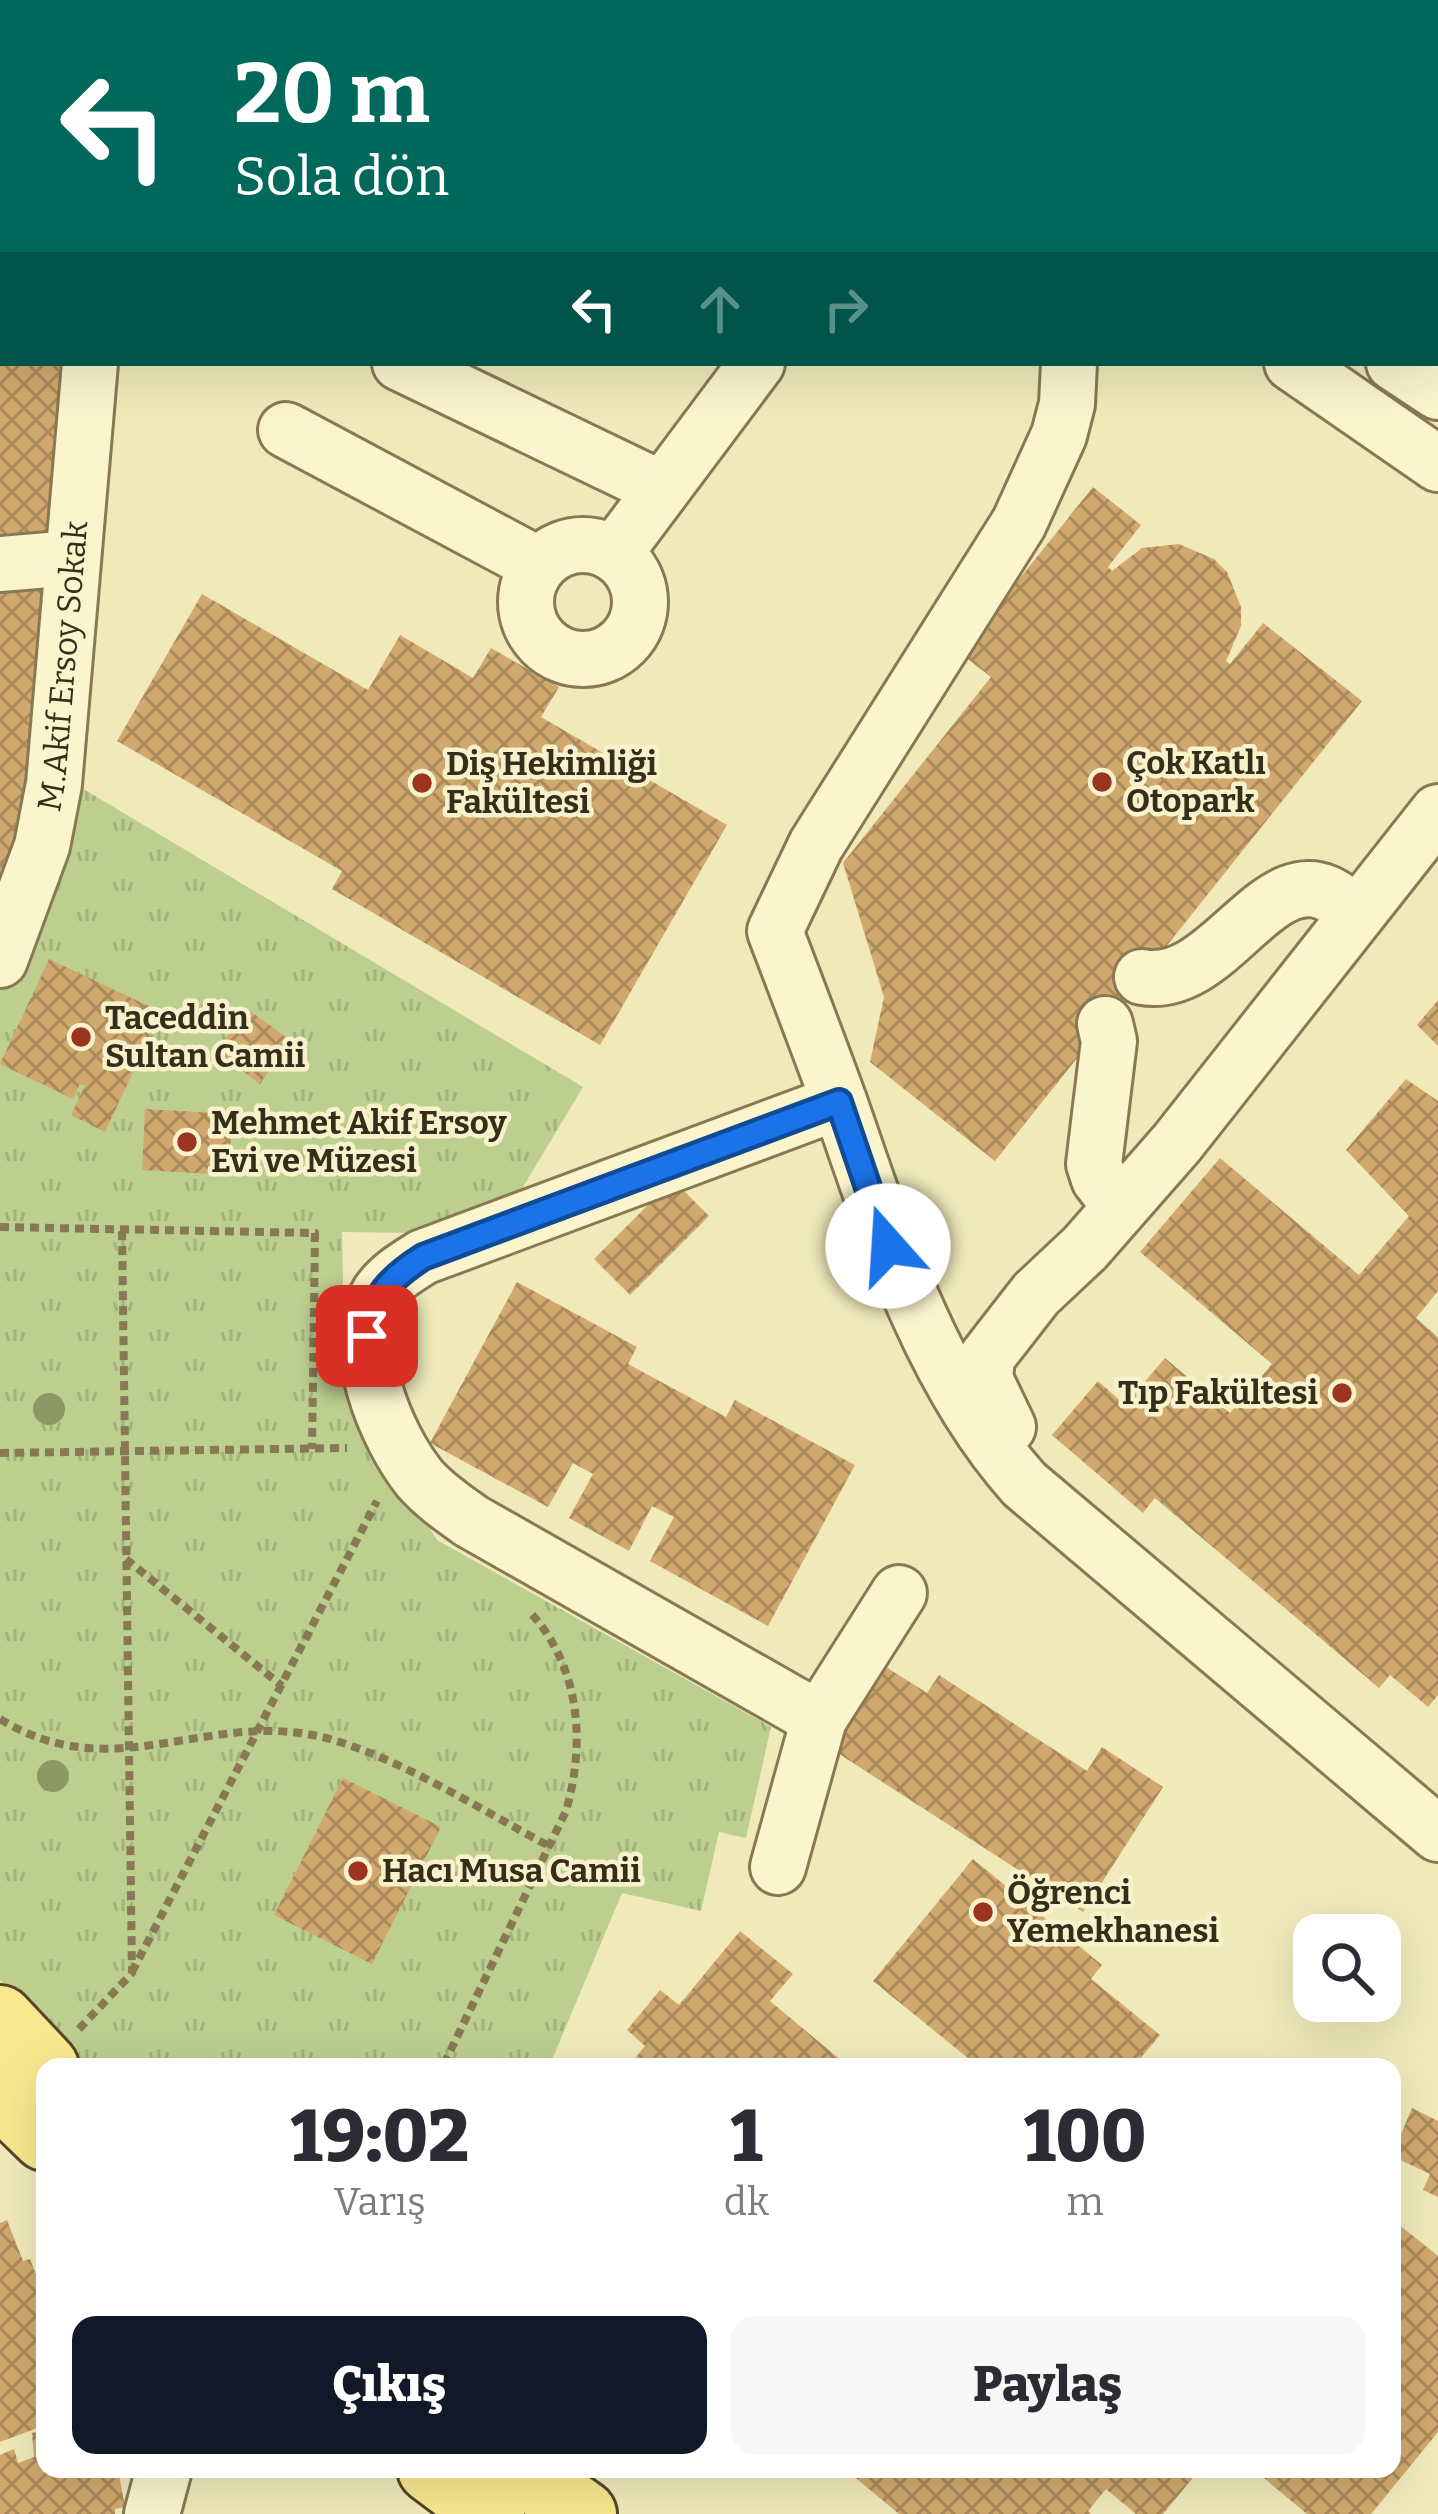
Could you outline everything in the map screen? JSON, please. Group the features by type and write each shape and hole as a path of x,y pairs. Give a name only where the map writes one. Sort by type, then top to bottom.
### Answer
{"main road":[{"path":"0,2019 24,2097"},
{"path":"443,2478 491,2514"},
{"path":"532,2478 583,2514"}],"street":[{"name":"M.Akif Ersoy Sokak","path":"0,960 42,846 54,784 90,366"},
{"path":"406,366 662,489"},
{"path":"614,554 756,366"},
{"path":"1070,366 1060,435 1019,524 816,845 775,931 888,1246 958,1389 997,1453 1024,1484 1438,1834"},
{"path":"1296,366 1438,464"},
{"path":"1321,366 1438,444"},
{"path":"1399,366 1438,392"},
{"path":"286,430 539,565"},
{"path":"566,547 599,547 614,554 635,578 640,594 636,626 614,650 584,659 552,650 531,626 526,594 539,565 566,547"},
{"path":"0,564 73,558"},
{"path":"958,1389 1002,1310 1046,1271 1113,1197 1438,785"},
{"path":"1438,812 1177,1142 1085,1248 1036,1294 987,1357 985,1379 1019,1447 1262,1641 1438,1791"},
{"path":"1142,977 1166,978 1206,959 1264,906 1288,892 1309,886 1328,890 1345,904"},
{"path":"1105,1024 1109,1041 1094,1164 1113,1197"},
{"path":"819,1719 471,1521 439,1498 399,1447 376,1394 367,1336 379,1293 394,1275 423,1257 839,1102"},
{"path":"778,1867 819,1719 899,1593"},
{"path":"152,2514 162,2478"}],"path":[{"path":"0,1227 315,1233 312,1449"},
{"path":"122,1229 132,1973"},
{"path":"0,1453 399,1447 282,1686 132,1973 58,2058"},
{"path":"126,1559 282,1686"},
{"path":"447,2058 566,1811 577,1773 579,1736 565,1665 556,1646 521,1603"},
{"path":"0,1719 72,1747 129,1749 257,1732 305,1733 370,1753 549,1846"}],"green space":[{"path":"80,787 583,1087 517,1197 421,1233 342,1232 345,1389 437,1540 771,1727 746,1838 719,1832 701,1911 622,1893 553,2058 75,2058 0,1980 0,960"}],"building":[{"path":"0,366 60,366 49,537 0,542"},
{"name":"Çok Katlı Otopark","path":"1093,487 1141,525 1108,567 1112,571 1142,548 1179,544 1214,559 1227,572 1241,607 1241,626 1226,661 1230,664 1263,623 1362,701 995,1161 870,1062 884,997 843,863 991,677 960,653"},
{"path":"46,579 23,840 0,899 0,582"},
{"name":"Diş Hekimliği Fakültesi","path":"202,594 368,690 400,635 473,678 491,648 559,687 541,717 727,825 600,1045 332,889 342,871 117,741"},
{"name":"Taceddin Sultan Camii","path":"49,959 161,1012 105,1132 71,1115 85,1086 80,1084 73,1099 0,1064"},
{"path":"1438,1000 1438,1046 1417,1025"},
{"path":"247,1009 290,1040 260,1084 216,1052"},
{"name":"Tıp Fakültesi","path":"1406,1079 1438,1101 1438,1291 1416,1318 1438,1337 1438,1695 1428,1707 1390,1675 1379,1688 1155,1498 1143,1513 1052,1435 1098,1381 1125,1405 1165,1358 1230,1413 1272,1364 1140,1252 1220,1158 1359,1275 1409,1216 1346,1150"},
{"name":"Mehmet Akif Ersoy Evi ve Müzesi","path":"145,1109 232,1114 229,1175 142,1170"},
{"path":"673,1180 709,1216 630,1295 594,1259"},
{"path":"517,1282 637,1347 628,1364 726,1417 735,1400 855,1465 768,1626 650,1561 674,1517 652,1506 629,1551 569,1518 593,1474 573,1463 548,1507 430,1443"},
{"path":"883,1665 927,1693 939,1675 1087,1771 1102,1747 1163,1787 1083,1912 830,1748"},
{"name":"Hacı Musa Camii","path":"343,1778 441,1827 372,1964 274,1915"},
{"name":"Öğrenci Yemekhanesi","path":"973,1859 1102,1965 1091,1979 1160,2035 1141,2058 968,2058 873,1981"},
{"path":"740,1931 793,1974 770,2001 838,2058 635,2058 645,2046 627,2030 660,1990 679,2005"},
{"path":"1412,2108 1438,2121 1438,2197 1423,2190 1430,2174 1401,2160 1401,2134"},
{"path":"7,2220 23,2261 30,2259 36,2274 36,2428 0,2442 0,2223"},
{"path":"1401,2226 1438,2256 1438,2432 1401,2477"},
{"path":"36,2432 36,2478 120,2478 125,2507 115,2509 115,2514 0,2514 0,2455 14,2449 18,2463 34,2457 32,2433"},
{"path":"856,2478 1193,2478 1163,2514 1136,2514 1106,2489 1088,2511 1091,2514 899,2514"},
{"path":"1264,2478 1400,2478 1371,2514 1307,2514"}],"place":[{"name":"Çok Katlı Otopark","path":"1102,782"},
{"name":"Diş Hekimliği Fakültesi","path":"422,783"},
{"name":"Taceddin Sultan Camii","path":"81,1037"},
{"name":"Mehmet Akif Ersoy Evi ve Müzesi","path":"187,1142"},
{"name":"Tıp Fakültesi","path":"1342,1393"},
{"name":"Hacı Musa Camii","path":"358,1871"},
{"name":"Öğrenci Yemekhanesi","path":"983,1912"}],"route":[{"path":"367,1336 379,1293 394,1275 423,1257 839,1102 888,1246"}]}
